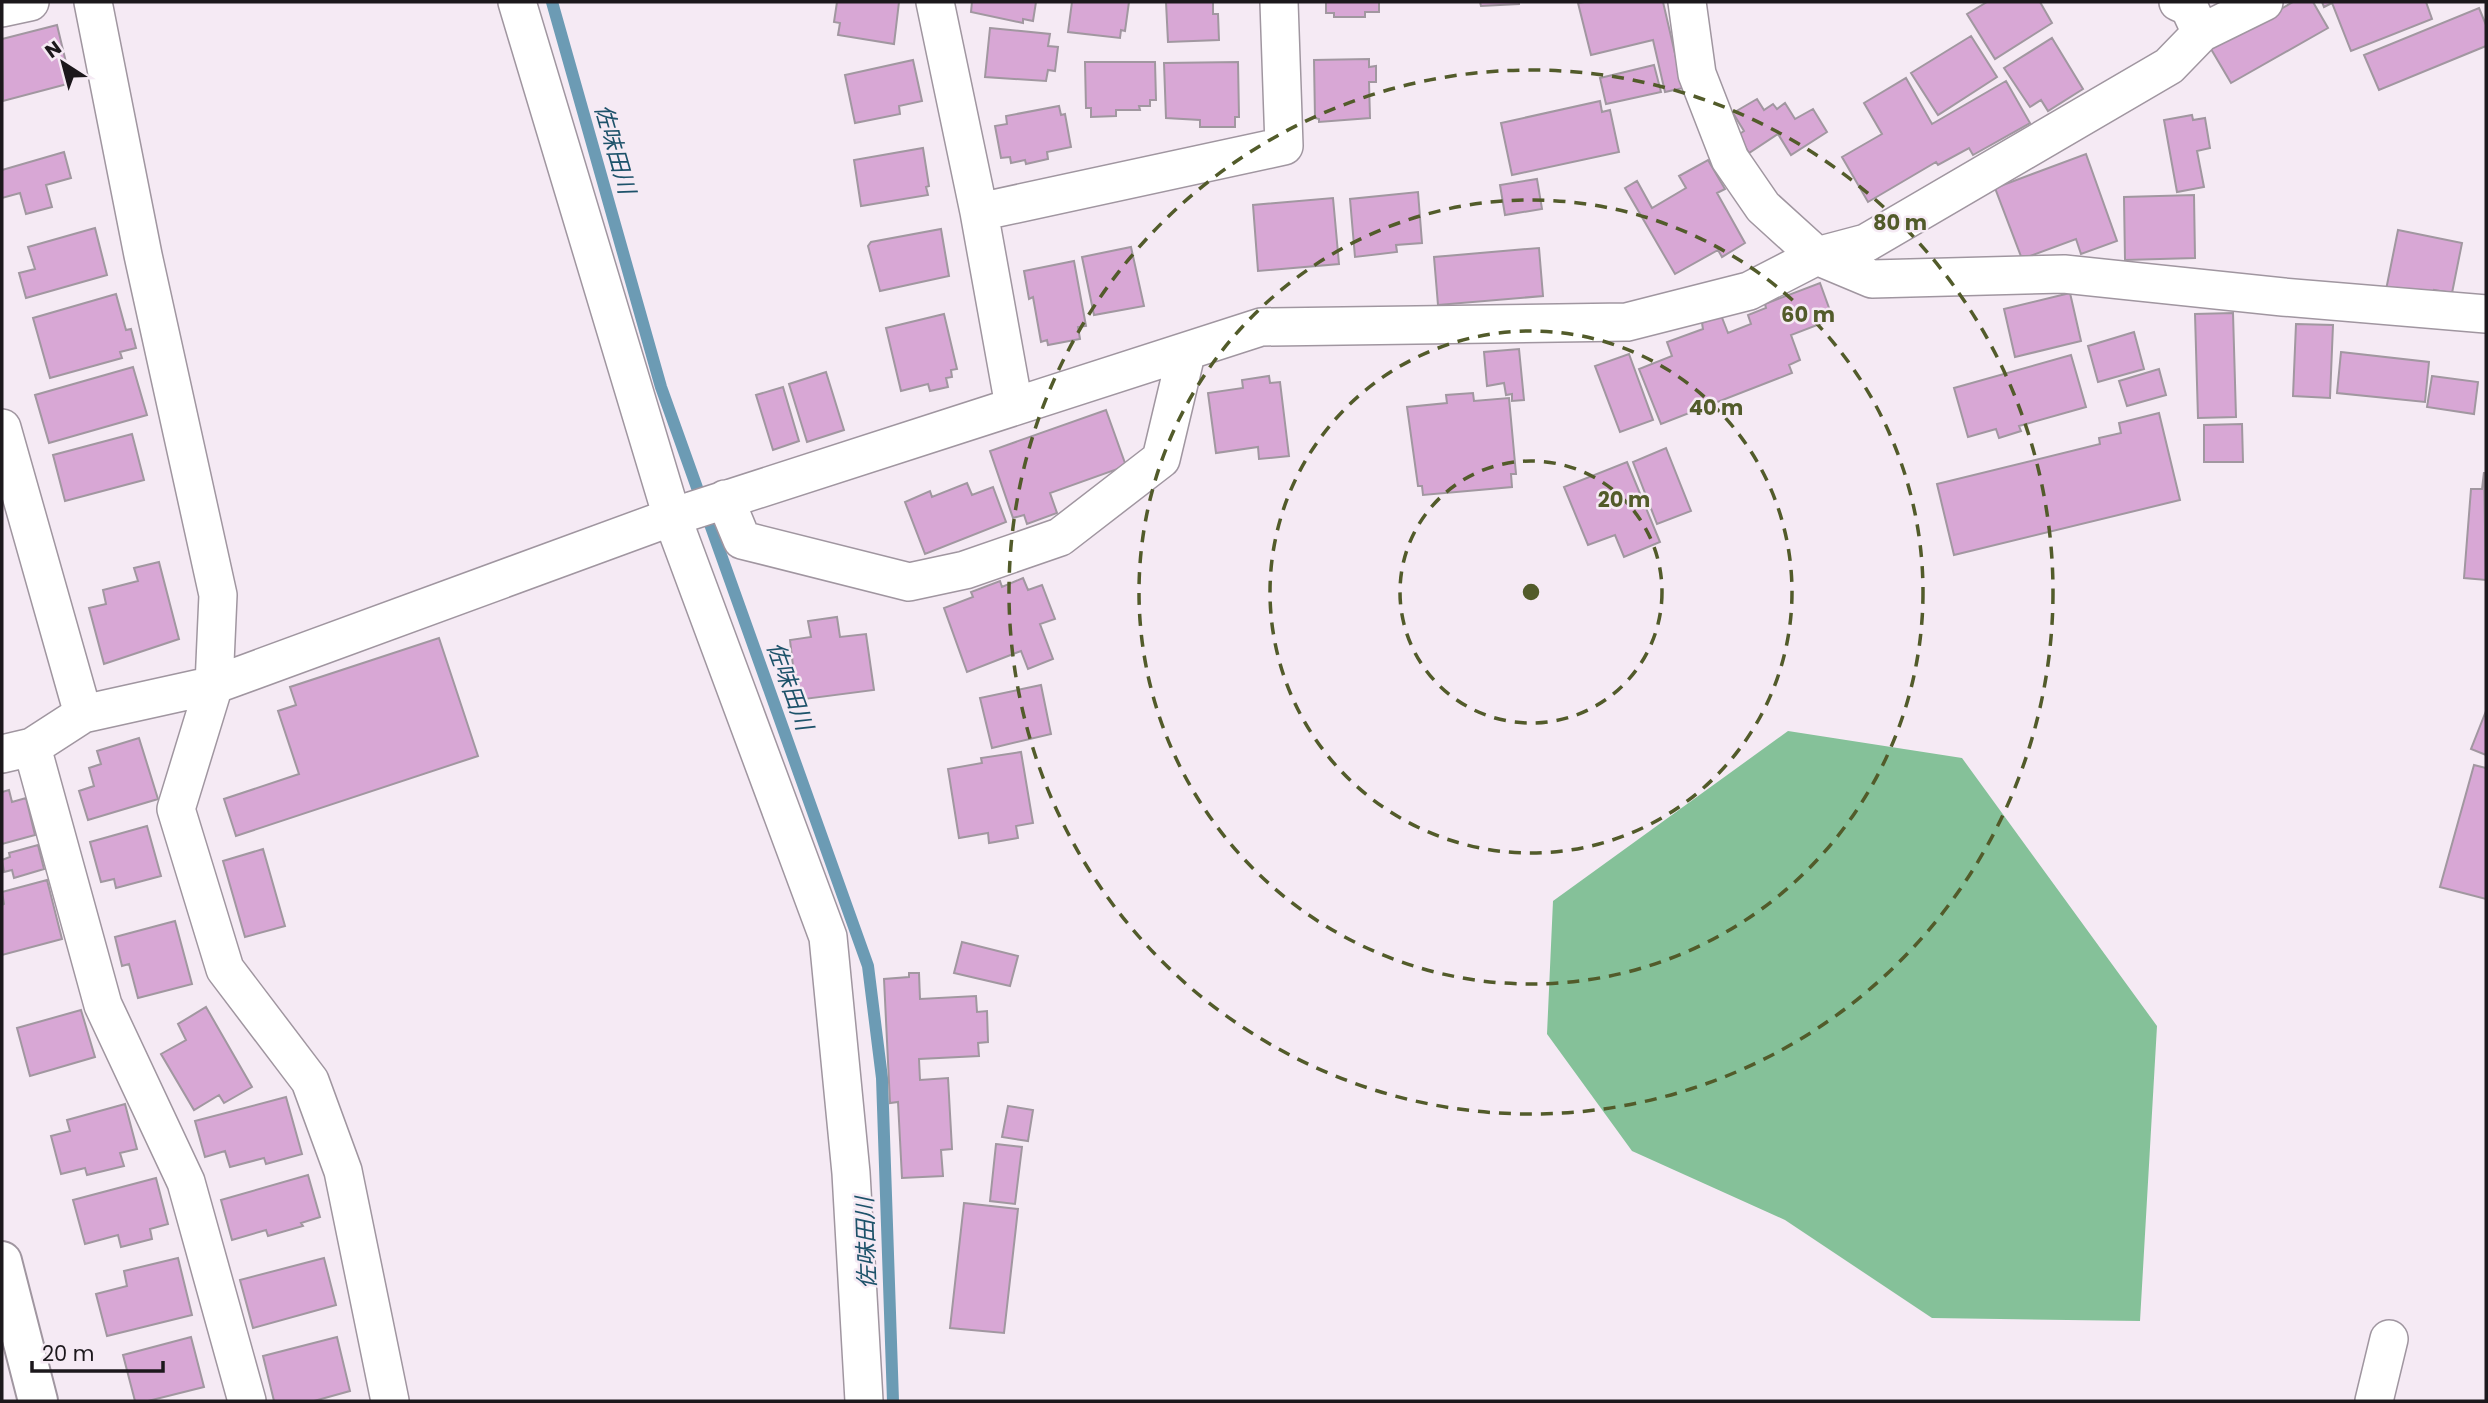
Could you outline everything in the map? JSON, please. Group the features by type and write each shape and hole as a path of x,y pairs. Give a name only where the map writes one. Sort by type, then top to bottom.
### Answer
{"street":[{"path":"2,8 30,2"},
{"path":"93,2 143,255 218,595 214,685 176,809 225,969 310,1081 343,1171 390,1401"},
{"path":"517,2 672,517 828,937 851,1173 864,1401"},
{"path":"935,2 979,212 1014,406"},
{"path":"979,212 1284,146 1279,2"},
{"path":"1687,2 1697,74 1730,159 1763,207 1817,256 1872,279 2064,274 2283,297 2486,314"},
{"path":"247,1401 186,1182 103,1005 17,751 83,714 214,685 672,517 1014,406 1186,354 1262,327 1627,322 1749,291 1817,256 1866,243 2169,65 2190,9 2264,2"},
{"path":"725,499 742,540 909,582 965,570 1060,537 1161,459 1186,354"},
{"path":"2,429 83,714"},
{"path":"2,1261 38,1401"},
{"path":"2374,1401 2389,1339"}],"green space":[{"path":"1788,731 1962,758 2157,1026 2140,1321 1932,1318 1785,1220 1632,1151 1547,1034 1553,901"}],"building":[{"path":"837,2 899,2 894,44 838,35 840,23 834,22"},
{"path":"972,2 1036,2 1033,21 1023,19 1023,23 971,12"},
{"path":"1072,2 1129,2 1125,31 1121,30 1120,38 1068,32"},
{"path":"1166,2 1213,2 1213,14 1218,14 1219,40 1168,42"},
{"path":"1326,2 1379,2 1379,12 1365,12 1365,17 1334,17 1334,13 1326,13"},
{"path":"1480,2 1519,2 1519,4 1481,6"},
{"path":"1663,2 1683,88 1665,92 1653,40 1591,55 1578,3"},
{"path":"1987,2 2040,2 2052,23 1995,59 1967,14"},
{"path":"2293,2 2313,2 2328,28 2231,83 2211,49"},
{"path":"2322,2 2426,2 2432,19 2351,51 2332,3 2324,7"},
{"path":"2479,8 2486,25 2486,46 2379,90 2364,55"},
{"path":"57,25 71,83 3,101 2,39"},
{"path":"990,28 1050,34 1048,46 1058,47 1055,71 1048,70 1046,81 985,77"},
{"path":"1971,36 1997,77 1938,115 1911,73"},
{"path":"2052,38 2083,89 2048,111 2041,100 2030,107 2004,68"},
{"path":"1369,59 1369,67 1376,66 1376,82 1369,82 1370,118 1319,122 1319,119 1315,118 1314,60"},
{"path":"913,60 922,101 899,106 900,114 855,123 845,75"},
{"path":"1085,62 1155,62 1156,100 1150,100 1150,106 1139,106 1140,110 1116,110 1116,116 1091,117 1091,108 1086,108"},
{"path":"1238,62 1239,117 1235,117 1235,127 1200,127 1200,120 1166,118 1164,63"},
{"path":"1654,65 1661,92 1606,104 1600,78"},
{"path":"1906,78 1932,124 2006,81 2030,123 1973,155 1969,148 1938,165 1936,162 1868,202 1842,157 1882,134 1864,103"},
{"path":"1757,99 1764,110 1773,104 1777,109 1785,103 1795,119 1813,109 1827,132 1791,155 1778,134 1749,153 1738,135 1744,131 1733,113"},
{"path":"1600,101 1602,112 1610,110 1619,152 1512,175 1501,123"},
{"path":"1059,106 1061,115 1065,114 1071,147 1047,152 1048,159 1026,164 1025,160 1011,163 1010,157 1001,158 995,126 1007,124 1006,116"},
{"path":"2192,115 2193,120 2205,118 2210,148 2197,151 2204,187 2177,192 2164,120"},
{"path":"923,148 928,195 861,206 854,160"},
{"path":"64,152 71,178 46,185 52,207 26,214 20,193 2,198 2,170"},
{"path":"2086,154 2117,241 2081,254 2076,239 2022,259 1995,188"},
{"path":"1708,160 1725,189 1717,193 1745,243 1722,257 1718,250 1675,274 1625,188 1637,181 1652,208 1686,188 1679,176"},
{"path":"1537,179 1542,209 1505,215 1500,185"},
{"path":"1418,192 1422,243 1396,245 1397,252 1355,257 1350,199"},
{"path":"2194,195 2195,258 2125,260 2124,197"},
{"path":"1333,198 1339,264 1258,271 1253,205"},
{"path":"95,228 107,275 26,298 19,273 35,269 28,247"},
{"path":"941,229 949,276 880,291 868,246 871,242"},
{"path":"2398,230 2462,243 2452,293 2434,290 2432,299 2386,290"},
{"path":"1131,247 1144,306 1094,315 1082,257"},
{"path":"1539,248 1543,296 1438,305 1434,257"},
{"path":"1074,261 1086,326 1078,327 1080,339 1048,345 1047,340 1041,342 1033,297 1029,299 1024,271"},
{"path":"1820,283 1833,319 1791,335 1800,360 1789,365 1792,373 1661,424 1639,369 1672,356 1667,342 1703,329 1702,323 1721,315 1728,333 1751,324 1748,315 1766,308 1765,304"},
{"path":"2070,293 2081,341 2015,357 2004,309"},
{"path":"116,294 126,330 131,329 136,348 120,352 122,358 50,378 33,318"},
{"path":"2233,313 2236,417 2198,418 2195,314"},
{"path":"944,314 957,369 951,370 952,377 946,378 948,387 930,391 928,384 901,391 886,328"},
{"path":"2296,324 2333,325 2330,398 2293,396"},
{"path":"2134,332 2144,369 2098,382 2088,346"},
{"path":"1519,349 1524,400 1512,401 1512,394 1506,395 1504,383 1487,386 1484,352"},
{"path":"2341,352 2429,362 2425,402 2337,393"},
{"path":"1629,354 1653,420 1620,432 1595,366"},
{"path":"2071,355 2086,407 2019,426 2021,431 1999,438 1996,429 1968,437 1954,388"},
{"path":"133,367 147,415 49,443 35,395"},
{"path":"2159,369 2166,395 2127,406 2119,381"},
{"path":"826,372 844,430 807,442 789,384"},
{"path":"1269,376 1270,383 1280,382 1289,456 1259,459 1258,447 1216,453 1208,393 1243,388 1242,380"},
{"path":"2432,376 2478,382 2474,414 2427,407"},
{"path":"783,387 799,441 773,450 756,395"},
{"path":"1473,393 1474,401 1509,398 1516,474 1511,474 1512,487 1423,495 1422,486 1418,486 1407,407 1447,403 1446,395"},
{"path":"1106,410 1126,466 1050,493 1057,513 1027,524 1024,515 1013,518 990,451"},
{"path":"2159,413 2180,500 1954,555 1937,484 2100,444 2099,438 2121,433 2119,423"},
{"path":"2242,424 2243,462 2204,462 2204,425"},
{"path":"132,434 144,480 65,501 53,455"},
{"path":"1666,448 1691,511 1657,524 1633,462"},
{"path":"1627,462 1660,542 1624,557 1615,535 1588,545 1564,487"},
{"path":"2484,472 2486,580 2464,578 2471,489 2482,489"},
{"path":"967,483 972,495 993,487 1006,522 925,554 905,502 930,491 932,497"},
{"path":"159,562 179,639 104,664 89,608 106,604 103,590 138,581 134,568"},
{"path":"1023,578 1028,590 1042,585 1055,619 1040,624 1053,659 1028,669 1021,651 967,672 944,608 973,597 971,592 1000,581 1002,587"},
{"path":"837,617 840,637 866,634 874,690 797,700 790,640 811,637 808,621"},
{"path":"439,638 478,756 236,836 224,799 299,774 278,711 296,705 290,687"},
{"path":"1041,685 1051,734 992,748 980,698"},
{"path":"2486,711 2486,755 2471,749"},
{"path":"139,738 158,799 88,820 79,791 94,786 89,768 101,764 97,751"},
{"path":"1021,752 1033,823 1016,826 1018,838 989,843 988,833 959,838 948,769 982,763 981,758"},
{"path":"2474,765 2486,768 2486,899 2440,887"},
{"path":"9,790 12,802 26,798 35,835 2,844 2,792"},
{"path":"147,826 161,876 116,888 114,879 101,882 90,842"},
{"path":"38,845 44,869 14,878 12,870 4,872 2,860 10,857 9,853"},
{"path":"263,849 285,926 245,937 223,861"},
{"path":"47,880 62,939 2,955 2,892"},
{"path":"175,921 192,984 138,998 129,964 122,966 115,937"},
{"path":"962,942 1018,956 1010,986 954,973"},
{"path":"909,973 919,973 920,999 976,996 977,1012 987,1011 988,1042 978,1043 979,1056 919,1059 920,1080 948,1078 952,1149 941,1150 943,1176 902,1178 898,1102 890,1103 884,979 909,977"},
{"path":"206,1007 252,1087 224,1103 219,1095 194,1110 161,1054 186,1040 178,1024"},
{"path":"81,1010 95,1057 30,1076 17,1028"},
{"path":"286,1097 302,1154 266,1164 264,1158 230,1167 225,1151 205,1157 195,1121"},
{"path":"125,1104 137,1149 120,1153 124,1166 87,1175 85,1168 61,1174 51,1136 70,1131 67,1120"},
{"path":"1008,1106 1033,1110 1028,1141 1002,1137"},
{"path":"996,1144 1022,1147 1015,1204 990,1201"},
{"path":"308,1175 320,1217 301,1223 303,1226 268,1236 266,1230 232,1240 221,1200"},
{"path":"156,1178 168,1224 150,1229 152,1239 121,1247 118,1235 85,1244 73,1200"},
{"path":"964,1203 1018,1209 1004,1333 950,1328"},
{"path":"178,1258 192,1315 107,1336 96,1294 127,1286 124,1271"},
{"path":"324,1258 336,1305 253,1328 240,1280"},
{"path":"191,1337 204,1387 148,1401 135,1401 123,1355"},
{"path":"337,1337 350,1391 314,1401 274,1401 263,1356"}],"waterway":[{"name":"佐味田川","path":"552,2 661,387 868,966 882,1078 893,1401"}]}
